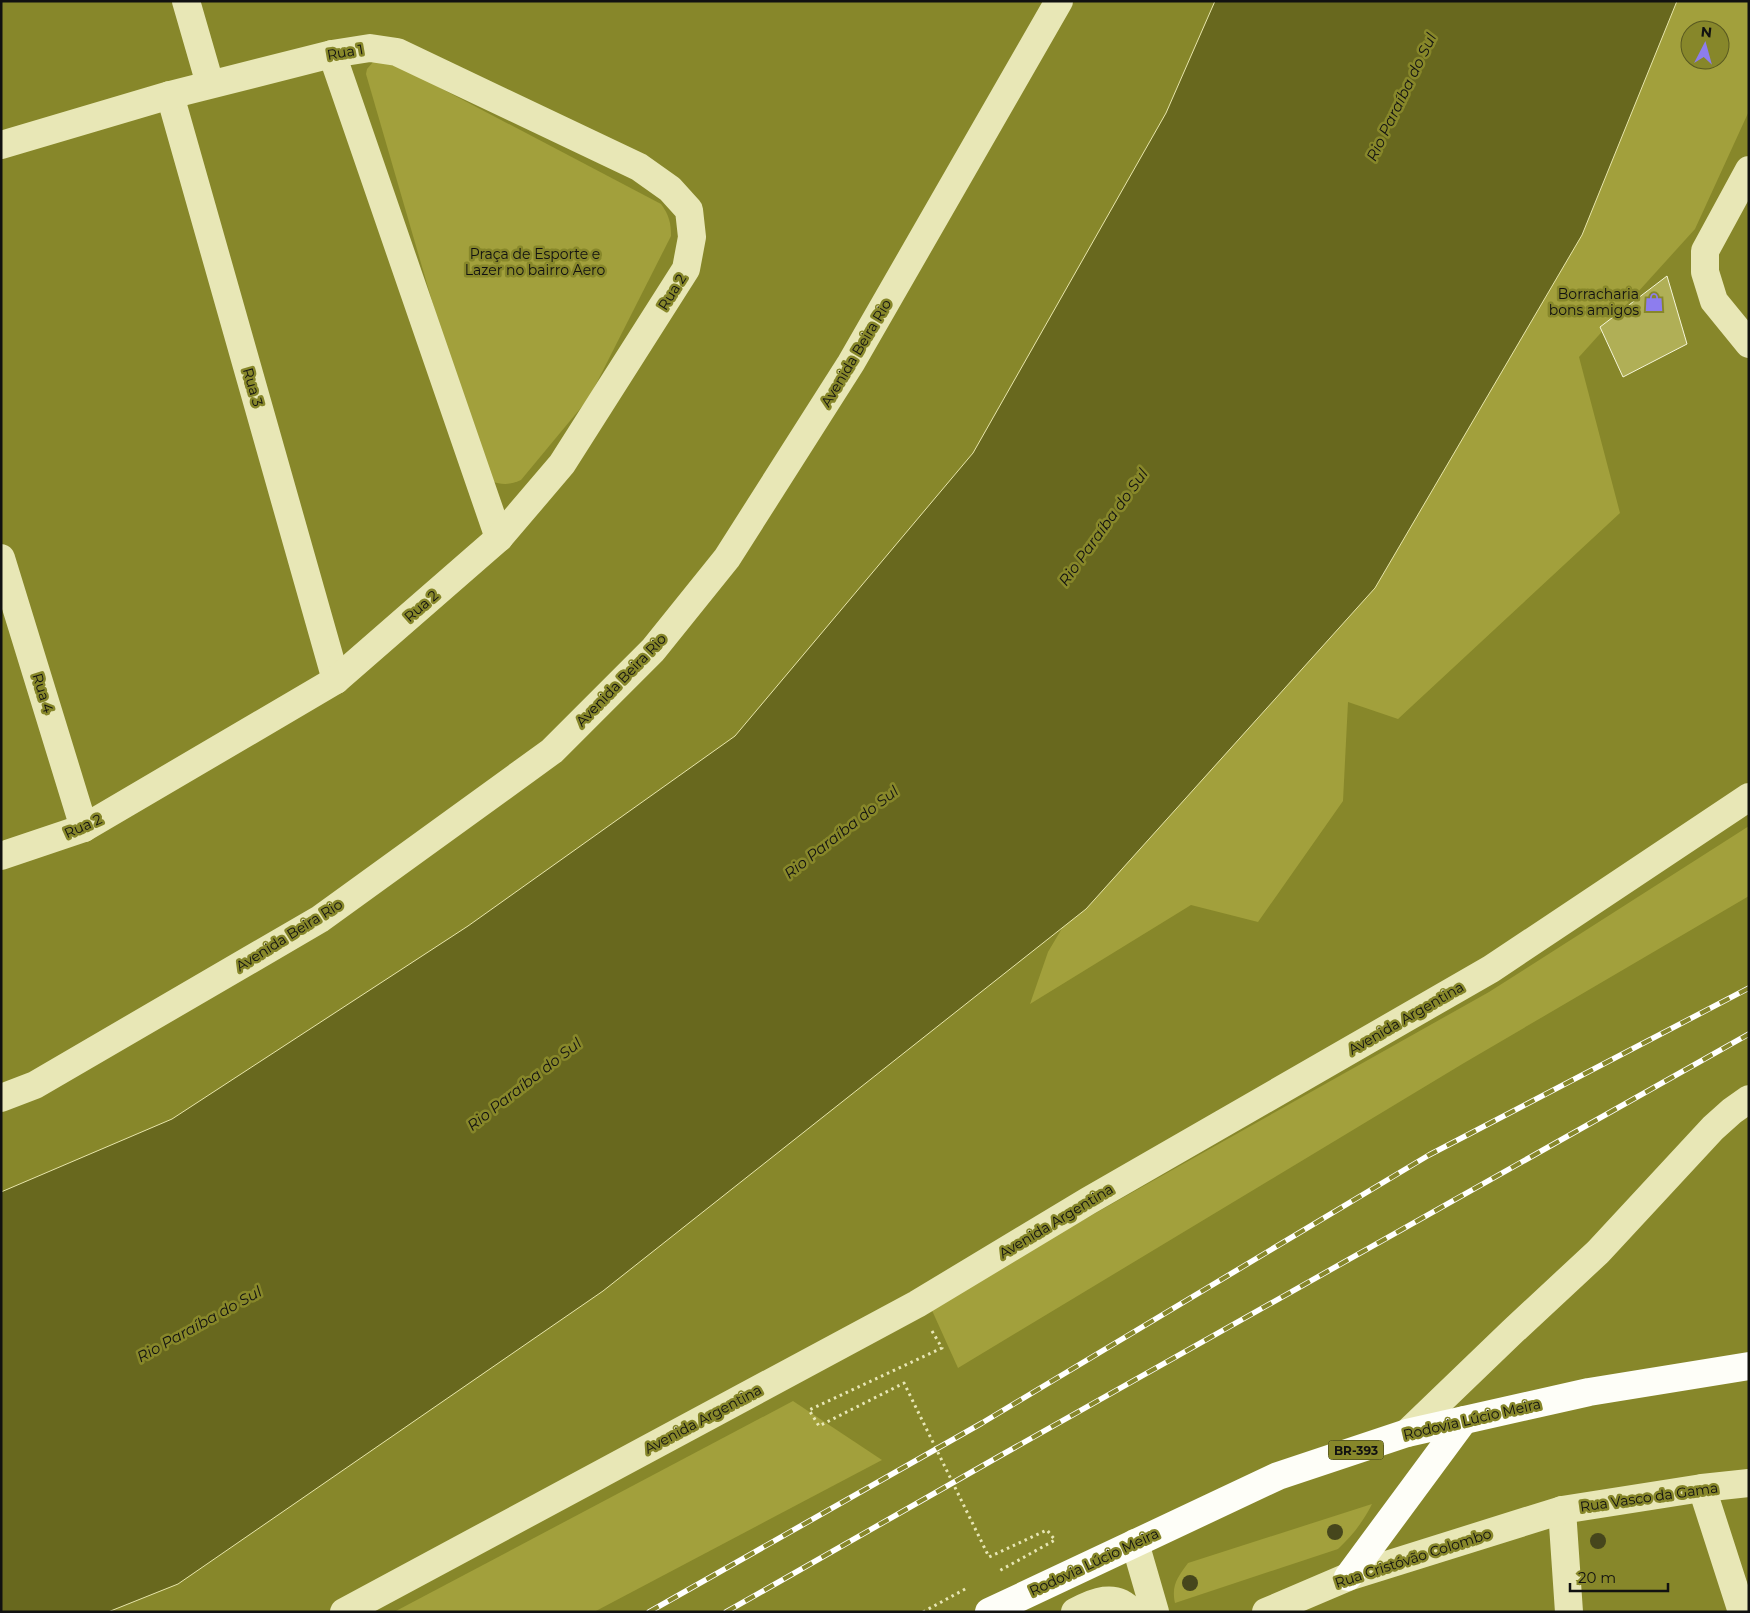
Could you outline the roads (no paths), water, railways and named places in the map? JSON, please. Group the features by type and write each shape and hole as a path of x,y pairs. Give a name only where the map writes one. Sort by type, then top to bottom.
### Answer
{"main road":[{"name":"Rodovia Lúcio Meira","path":"989,1612 1278,1476 1407,1433 1588,1392 1749,1366"},
{"path":"1348,1577 1464,1420"}],"street":[{"path":"186,1 210,84"},
{"name":"Avenida Beira Rio","path":"1,1098 35,1085 320,919 552,750 653,650 727,558 852,363 1057,2"},
{"name":"Rua 1","path":"1,145 210,84 332,54 370,48 397,52 639,168 670,189 689,210"},
{"path":"332,54 499,538"},
{"name":"Rua 3","path":"170,95 336,680"},
{"path":"1749,170 1706,251 1705,272 1714,300 1749,344"},
{"name":"Rua 2","path":"1,856 84,828 336,680 499,538 562,464 686,269 692,237 689,210"},
{"name":"Rua 4","path":"1,558 84,828"},
{"name":"Avenida Argentina","path":"344,1612 917,1304 1088,1201 1491,969 1749,797"},
{"path":"1407,1433 1512,1331 1598,1252 1713,1128 1749,1099"},
{"name":"Rua Vasco da Gama","path":"1568,1612 1562,1510 1702,1488 1749,1483"},
{"path":"1702,1488 1742,1612"},
{"name":"Rua Cristóvão Colombo","path":"1266,1612 1348,1577 1562,1510"},
{"path":"1135,1543 1155,1612"},
{"path":"1075,1612 1095,1602 1107,1600 1118,1601 1132,1612"}],"water":[{"name":"Rio Paraíba do Sul","path":"1215,1 1677,1 1582,235 1375,588 1086,909 603,1291 178,1584 108,1612 1,1612 1,1192 172,1119 468,926 735,736 973,453 1166,113"}],"railway":[{"path":"649,1612 982,1423 1429,1155 1749,988"},
{"path":"726,1612 1749,1034"}],"place":[{"name":"Borracharia bons amigos","path":"1654,302"}],"park label":[{"name":"Praça de Esporte e Lazer no bairro Aero","path":"535,262"}]}
